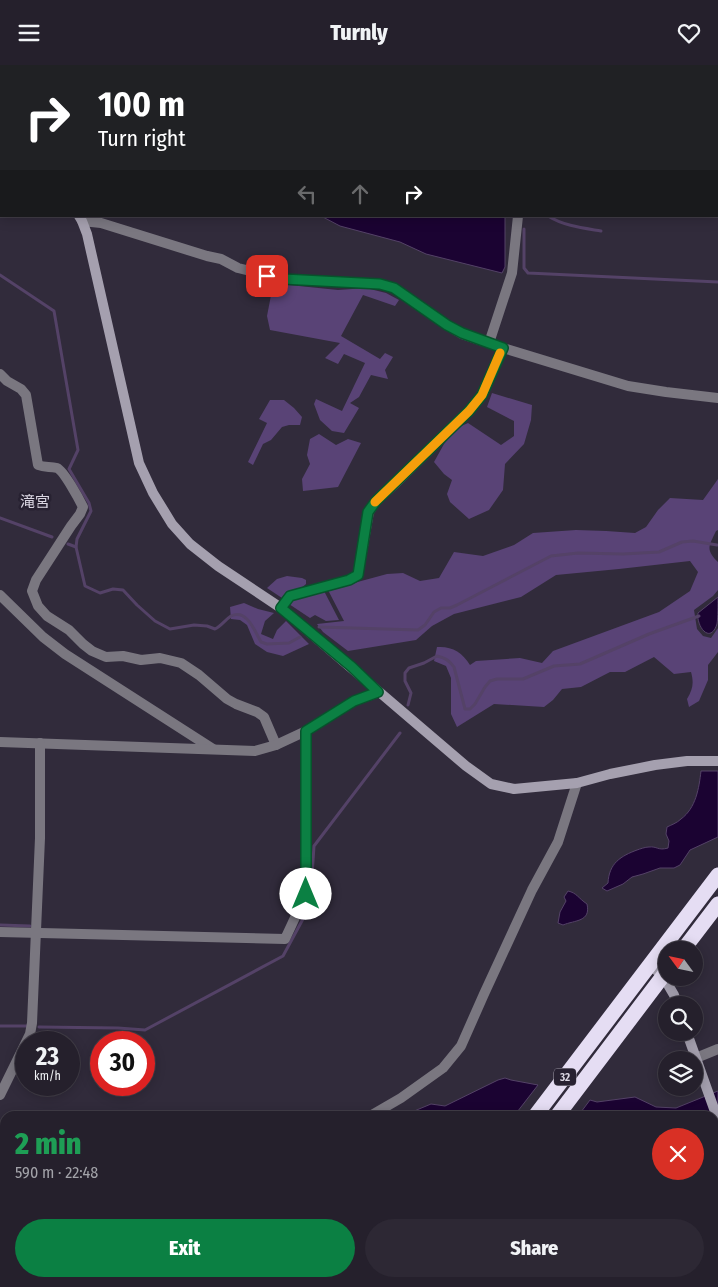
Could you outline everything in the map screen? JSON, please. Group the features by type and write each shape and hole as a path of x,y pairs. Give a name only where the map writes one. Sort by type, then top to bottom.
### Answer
{"highway":[{"name":"32","path":"539,1111 718,875"},
{"path":"690,941 718,904"},
{"name":"32","path":"561,1111 658,983"}],"street":[{"path":"489,343 512,273 518,217"},
{"path":"81,219 101,223 221,259 238,268 267,276 283,279 380,284 394,288 447,325 462,333 503,348 628,386 718,398"},
{"path":"81,219 87,235 139,463 153,493 172,524 190,544 218,566 281,608 466,766 491,784 514,789 577,783 655,765 687,761 718,761"},
{"path":"281,608 290,596 349,580 358,575 368,512 376,501 478,401 503,348"},
{"path":"0,374 7,381 21,389 26,395 38,465 44,468 55,467 61,470 83,507 36,580 32,591 38,606 46,616 69,631 82,644 106,657 123,656 141,660 160,658 181,663 200,675 227,699 264,717 276,745"},
{"path":"0,595 43,637 65,654 214,750"},
{"path":"0,742 254,751 276,745 306,731 354,701 378,692"},
{"path":"0,932 285,939 306,894 306,731"},
{"path":"0,1095 31,1029 40,838 40,743"},
{"path":"379,1111 401,1098 443,1068 461,1046 532,891 558,842 577,783"},
{"path":"650,965 658,970"},
{"path":"703,1055 718,1049"},
{"path":"703,1078 715,1111"}],"shaded area":[{"path":"323,217 505,217 505,267 502,273 426,254 400,242 340,226"},
{"path":"273,285 338,290 366,288 386,293 399,300 395,306 363,295 341,336 380,359 385,353 393,357 385,370 388,379 371,375 359,397 350,403 359,408 344,433 332,431 320,420 314,404 316,399 342,411 365,363 344,354 338,364 325,358 340,343 270,330 267,316"},
{"path":"492,393 532,405 531,420 524,444 505,464 503,490 489,510 469,519 450,502 447,494 452,480 434,462 444,444 457,428 468,423 501,445 514,436 514,421 487,407"},
{"path":"270,400 284,400 294,408 302,417 300,425 282,427 271,440 263,444 253,465 248,462 267,423 259,419"},
{"path":"319,434 336,445 348,439 361,443 338,487 303,491 302,479 310,464 307,455 310,439"},
{"path":"718,479 718,530 712,540 710,550 718,562 718,590 694,610 697,629 703,636 711,638 718,628 718,652 708,665 708,680 699,701 689,707 687,699 692,686 691,672 674,674 654,657 625,672 610,672 581,687 562,689 544,707 494,704 457,727 451,714 451,678 446,666 434,661 437,647 442,647 456,651 470,665 476,661 520,658 542,663 553,651 659,612 690,591 698,572 690,561 556,575 521,597 454,614 432,626 416,640 348,651 323,632 317,624 344,621 328,590 387,574 403,573 420,581 439,578 454,552 483,556 514,545 533,533 576,530 635,533 646,527 658,510 670,498 703,500"},
{"path":"287,576 302,578 306,580 306,584 282,598 267,588 277,579"},
{"path":"324,591 339,620 326,621 315,615 310,618 289,604 295,599"},
{"path":"718,597 717,624 711,633 707,633 701,628 698,613"},
{"path":"244,603 274,613 265,621 261,634 273,639 277,630 286,621 309,644 283,656 267,652 255,644 247,625 240,620 231,619 230,607"},
{"path":"701,771 718,771 718,837 690,850 680,865 674,868 660,868 632,877 623,884 607,891 602,888 608,883 613,865 621,858 646,847 668,848 667,827 676,823 690,809 698,791"},
{"path":"568,891 576,894 587,904 588,910 587,914 581,919 563,925 558,923 560,912 566,901 564,897"},
{"path":"505,1078 538,1085 518,1111 414,1111 431,1104 445,1106"},
{"path":"718,1091 718,1111 582,1111 590,1100 597,1102 635,1097 656,1107 676,1108"}],"waterway":[{"path":"550,217 581,228 601,231"},
{"path":"524,229 524,268 528,273 718,282"},
{"path":"0,275 54,311 78,450 69,469 89,503 91,511 77,539 76,547"},
{"path":"0,518 52,537"},
{"path":"319,627 418,630 425,625 434,612 441,608 450,608 457,605 551,556 578,553 623,554 659,552 682,542 693,541 717,545"},
{"path":"68,544 76,547 85,586 100,593 113,589 123,590 155,621 170,629 194,625 215,629 231,616 237,614 242,615 250,622 261,642 267,644 289,643 300,637"},
{"path":"408,705 411,693 405,681 405,673 409,668 437,656 447,660 454,667 465,709 470,709 490,681 497,679 523,679 554,666 580,664 649,634 699,616"},
{"path":"39,1027 145,1030 283,956 310,906 314,846 400,733"},
{"path":"0,925 30,926"},
{"path":"0,1026 27,1026"}],"slow traffic":[{"path":"375,502 469,411 482,395 500,353"}],"district":[{"name":"滝宮","path":"35,502"}],"route":[{"path":"267,276 283,279 370,283 394,288 447,325 462,333 503,348 482,395 476,403 376,501 368,512 358,575 349,580 290,596 281,608 352,667 378,692 354,701 306,731 306,894"}]}
